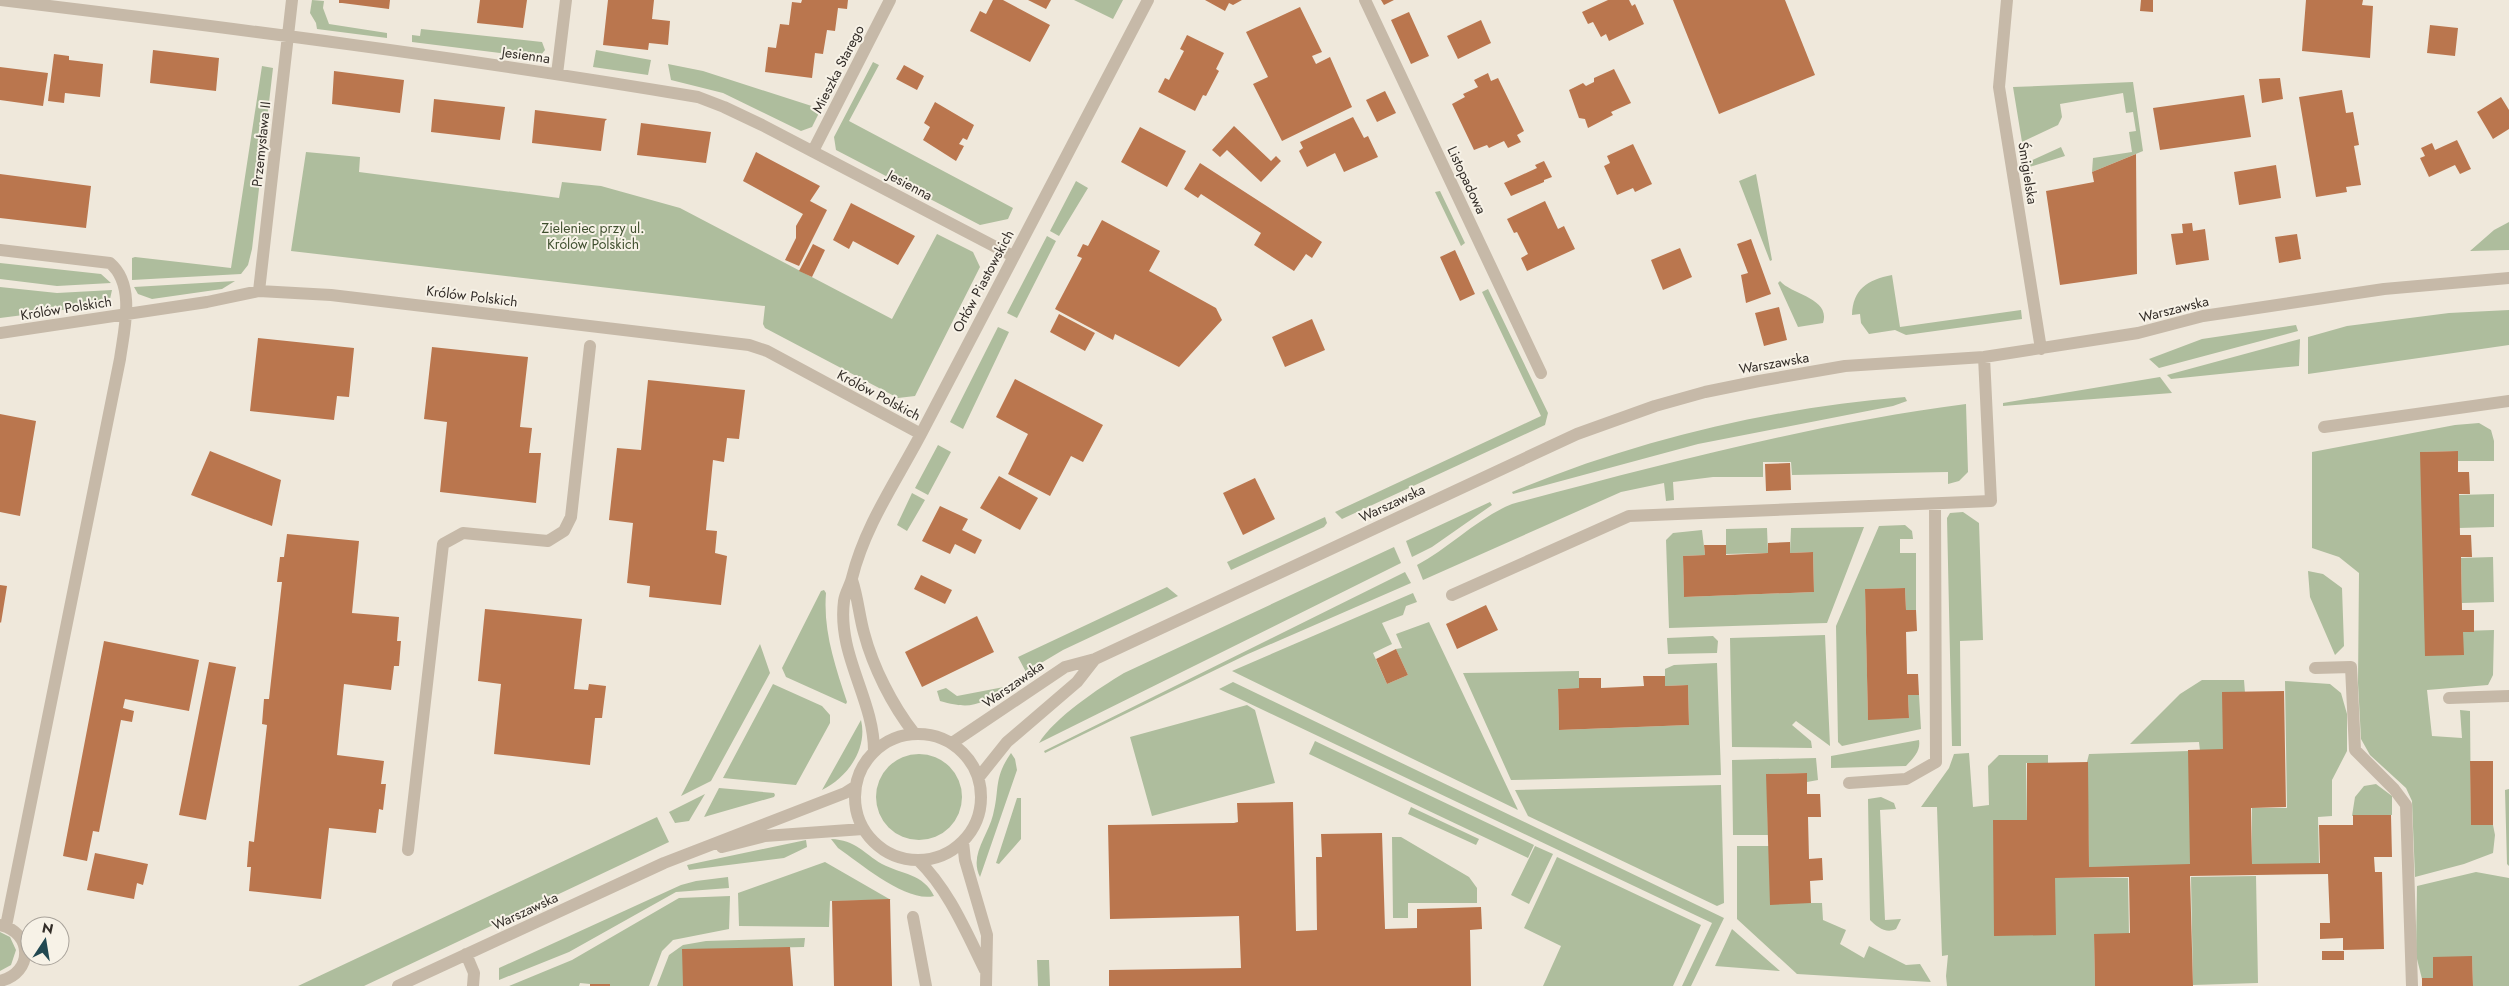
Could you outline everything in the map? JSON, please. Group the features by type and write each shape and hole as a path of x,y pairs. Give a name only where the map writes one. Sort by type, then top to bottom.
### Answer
{"street":[{"name":"Jesienna","path":"0,0 557,74 698,97 724,106 1013,256"},
{"name":"Przemysława II","path":"259,291 292,0"},
{"path":"557,74 566,0"},
{"name":"Mieszka Starego","path":"813,151 890,0"},
{"name":"Orłów Piastowskich","path":"874,751 874,735 868,710 849,658 846,641 844,600 852,580 861,546 1148,0"},
{"name":"Listopadowa","path":"1365,0 1541,373"},
{"name":"Śmigielska","path":"2007,0 1999,87 2041,349"},
{"path":"0,250 110,263 118,270 123,285 126,314 120,359 3,925 17,932 23,941 26,954 23,966 18,973 9,979 0,981"},
{"name":"Warszawska","path":"952,743 1064,666 1095,660 1578,434 1633,413 1705,392 1845,366 1984,357 2138,333 2204,316 2237,311 2384,289 2509,278"},
{"name":"Królów Polskich","path":"0,333 207,302 259,291 340,296 749,345 767,351 921,434"},
{"path":"408,850 443,544 463,533 548,541 564,531 571,517 590,346"},
{"path":"1452,595 1629,516 1992,501 1984,357"},
{"path":"2324,427 2509,401"},
{"path":"1849,784 1906,779 1936,762 1935,504"},
{"path":"852,580 859,600 864,630 873,658 893,700 914,733"},
{"name":"Warszawska","path":"979,777 1007,742 1078,682 1095,660"},
{"path":"2315,668 2351,668 2355,750 2394,789 2406,805 2412,986"},
{"path":"2450,698 2509,696"},
{"path":"914,733 934,735 952,743 968,758 979,777 982,794 980,812 974,828 963,842 950,852 934,858 918,860 901,858 886,851 873,841 864,828 856,808 856,786 865,762 874,751 886,742 914,733"},
{"name":"Warszawska","path":"398,986 664,863 845,793 856,786"},
{"name":"Warszawska","path":"664,863 765,836 864,828"},
{"path":"963,842 965,860 987,935 986,986"},
{"path":"918,860 931,873 946,894 985,971"},
{"path":"913,917 926,986"},
{"path":"466,954 474,973 474,986"}],"green space":[{"path":"312,0 324,1 323,8 329,24 387,33 387,38 317,29 310,13"},
{"path":"1074,0 1123,0 1113,19"},
{"path":"421,29 542,42 545,50 540,56 531,57 412,42 412,35 420,36"},
{"path":"596,50 651,60 648,75 593,67"},
{"path":"873,62 879,65 849,121 1013,208 1008,219 980,225 836,150 834,137"},
{"path":"668,64 703,71 821,109 812,127 801,131 723,93 671,80"},
{"path":"262,66 273,68 252,249 248,265 241,274 132,280 132,258 135,257 231,268"},
{"path":"2133,82 2143,151 2092,172 2093,158 2132,152 2129,132 2136,131 2133,112 2126,113 2123,93 2060,104 2062,117 2058,125 2022,142 2013,87"},
{"path":"2061,147 2065,156 2026,168 2026,163"},
{"name":"Zieleniec przy ul. Królów Polskich","path":"306,152 360,157 359,172 559,198 562,182 601,186 680,208 892,319 937,234 973,252 980,267 915,396 898,398 765,328 763,324 765,306 291,251"},
{"path":"1756,174 1772,260 1770,261 1739,181"},
{"path":"1076,181 1088,188 1059,236 1050,231"},
{"path":"1440,191 1465,243 1461,246 1435,192"},
{"path":"2509,222 2509,250 2470,251 2494,230"},
{"path":"1047,236 1056,241 1017,318 1007,313"},
{"path":"0,263 101,274 111,283 57,286 0,279"},
{"path":"1892,275 1900,327 2021,310 2022,319 1906,335 1895,330 1869,334 1861,323 1860,314 1852,315 1855,298 1863,287 1869,283"},
{"path":"235,281 222,289 152,299 138,294 134,287"},
{"path":"1780,281 1816,302 1824,315 1823,323 1798,327 1778,283"},
{"path":"0,287 57,293 112,290 110,299 102,305 0,318"},
{"path":"1488,289 1548,413 1545,425 1342,519 1335,512 1541,416 1482,292"},
{"path":"2509,310 2509,345 2308,374 2308,337 2347,326 2449,313"},
{"path":"2296,325 2298,331 2159,368 2149,359 2202,339"},
{"path":"998,327 1009,332 963,429 950,422"},
{"path":"2300,339 2299,366 2171,379 2167,375"},
{"path":"2160,377 2172,393 2003,406 2003,403"},
{"path":"1905,397 1907,401 1893,406 1698,444 1513,494 1512,492 1559,473 1607,457 1705,429 1804,409"},
{"path":"1966,404 1968,472 1959,481 1948,484 1948,472 1792,475 1791,462 1763,462 1763,477 1713,477 1673,482 1674,500 1666,501 1664,483 1621,492 1423,580 1417,565 1488,517 1512,504 1737,446 1851,422"},
{"path":"2479,423 2491,430 2494,441 2494,461 2458,461 2458,451 2421,452 2462,631 2494,630 2493,675 2488,685 2427,690 2432,736 2462,738 2460,710 2470,711 2471,825 2493,825 2495,835 2493,853 2464,864 2415,877 2412,801 2406,788 2370,755 2361,739 2358,683 2359,573 2339,557 2312,548 2312,452 2455,425"},
{"path":"938,445 951,452 928,495 915,488"},
{"path":"912,493 925,500 907,531 897,525"},
{"path":"2494,494 2494,527 2459,528 2459,495"},
{"path":"1490,502 1492,505 1432,547 1412,557 1406,541"},
{"path":"1963,512 1979,523 1983,640 1960,641 1961,746 1952,746 1947,518 1950,513"},
{"path":"1325,517 1327,523 1324,527 1231,570 1227,562"},
{"path":"1905,525 1912,531 1913,539 1900,539 1900,553 1916,553 1916,610 1906,610 1905,588 1865,589 1868,719 1909,718 1908,695 1919,695 1921,729 1842,746 1838,742 1836,626 1879,526"},
{"path":"1864,527 1827,623 1669,628 1666,540 1673,533 1702,530 1705,555 1683,556 1684,597 1814,592 1813,552 1790,553 1791,528"},
{"path":"1767,528 1768,553 1726,554 1726,529"},
{"path":"1394,547 1401,563 1039,743 1046,733 1066,714 1090,695 1124,673"},
{"path":"2493,557 2494,602 2462,603 2461,558"},
{"path":"2308,571 2323,574 2342,588 2344,646 2335,655 2310,597"},
{"path":"1405,572 1411,583 1248,654 1045,753 1044,751"},
{"path":"1167,587 1178,596 1063,650 1026,672 1018,657"},
{"path":"824,590 826,593 828,634 846,704 786,677 782,668 821,591"},
{"path":"1413,593 1417,602 1406,606 1403,615 1382,623 1392,644 1373,653 1387,684 1408,675 1396,649 1402,648 1396,634 1429,622 1518,810 1232,671"},
{"path":"1825,635 1830,746 1796,721 1792,725 1811,741 1812,748 1732,747 1730,638"},
{"path":"1713,636 1718,641 1717,653 1668,654 1667,638"},
{"path":"760,644 770,673 711,781 681,796"},
{"path":"1717,663 1721,775 1511,780 1463,673 1579,671 1579,688 1558,689 1559,730 1689,725 1688,685 1665,686 1665,669 1674,665"},
{"path":"2202,680 2244,680 2245,693 2224,751 2200,751 2199,742 2130,744 2180,694"},
{"path":"2285,681 2330,684 2341,693 2347,714 2347,751 2332,780 2332,816 2318,817 2319,864 2252,865 2252,808 2287,808"},
{"path":"1233,682 1724,918 1691,986 1682,986 1712,923 1219,689"},
{"path":"773,684 822,706 830,715 830,723 796,785 723,778"},
{"path":"1004,687 1005,689 988,699 967,705 940,701 937,691 946,688 957,696"},
{"path":"1247,705 1255,710 1275,783 1152,816 1130,737"},
{"path":"861,720 861,741 854,761 840,778 822,790"},
{"path":"1919,740 1918,751 1906,766 1831,768 1831,756"},
{"path":"1315,741 1534,845 1528,858 1309,754"},
{"path":"2189,751 2191,866 2089,867 2087,762 2089,754"},
{"path":"1011,753 1015,759 1017,770 980,877 977,869 978,853 991,823 999,777"},
{"path":"1969,753 1973,807 1989,805 1988,766 1999,755 2048,755 2048,763 2026,763 2027,821 2054,878 2128,878 2129,935 2094,935 2095,986 1947,986 1948,955 1942,956 1937,807 1921,807 1949,768 1954,754"},
{"path":"919,754 936,757 950,766 959,780 962,797 959,814 950,828 936,837 919,840 902,837 888,828 879,814 876,797 879,780 888,766 902,757"},
{"path":"1816,758 1818,780 1807,782 1806,773 1767,774 1768,835 1733,835 1732,760"},
{"path":"2376,784 2392,796 2392,815 2352,816 2355,797 2364,786"},
{"path":"1721,785 1724,903 1717,906 1528,816 1515,790"},
{"path":"719,788 774,793 775,795 774,797 704,817"},
{"path":"2509,789 2509,866 2507,864 2505,790"},
{"path":"705,794 689,821 675,823 669,812"},
{"path":"1881,797 1894,803 1896,809 1880,810 1885,920 1901,919 1896,929 1889,931 1879,927 1870,920 1868,799"},
{"path":"1017,798 1021,798 1021,839 999,864 996,863"},
{"path":"1411,807 1479,839 1476,845 1408,814"},
{"path":"657,817 669,842 364,986 298,986"},
{"path":"1392,837 1401,837 1469,877 1477,888 1477,903 1408,903 1408,918 1393,918"},
{"path":"831,839 853,844 882,864 918,879 930,889 934,896 923,897 911,894 884,881 838,848"},
{"path":"806,840 807,847 784,858 689,870 687,865"},
{"path":"1535,846 1553,854 1529,904 1511,895"},
{"path":"1737,846 1769,846 1811,903 1822,903 1823,920 1846,930 1840,944 1864,958 1869,946 1906,965 1920,964 1931,982 1797,974 1737,919"},
{"path":"1557,857 1701,925 1673,986 1543,986 1561,946 1524,928"},
{"path":"825,862 891,900 830,901 829,927 739,926 738,893"},
{"path":"2476,872 2509,878 2509,986 2473,986 2472,957 2436,979 2422,979 2416,955 2417,886"},
{"path":"2256,876 2258,983 2193,985 2191,877"},
{"path":"728,877 729,888 676,892 569,952 499,980 499,968 681,885"},
{"path":"730,896 729,929 673,940 662,951 649,986 610,986 580,983 579,986 509,986 572,960 679,898"},
{"path":"1732,929 1780,971 1715,966"},
{"path":"0,932 10,937 16,950 11,965 0,971"},
{"path":"805,938 804,947 685,950 686,986 657,986 669,955 683,945 706,941"},
{"path":"1037,960 1049,960 1050,986 1038,986"}],"building":[{"path":"339,0 390,0 389,9 339,3"},
{"path":"480,0 527,0 523,28 477,23"},
{"path":"608,0 654,0 652,19 670,21 668,45 649,43 648,50 603,45"},
{"path":"802,0 848,0 847,9 838,8 835,31 827,30 823,54 815,53 812,78 765,72 768,47 776,48 780,24 789,25 792,2 801,3"},
{"path":"993,0 1003,0 1050,25 1030,62 970,31 980,11 986,14"},
{"path":"1028,0 1051,0 1046,9"},
{"path":"1205,0 1242,0 1233,5 1229,3 1225,11"},
{"path":"1381,0 1394,0 1384,5"},
{"path":"1608,0 1629,0 1632,6 1635,4 1644,24 1609,41 1606,34 1601,37 1593,22 1588,24 1582,12"},
{"path":"1673,0 1785,0 1815,75 1719,114"},
{"path":"2141,0 2153,0 2153,12 2140,11"},
{"path":"2306,0 2363,0 2362,5 2373,6 2370,58 2302,51"},
{"path":"1300,7 1322,52 1312,56 1316,64 1330,57 1352,107 1282,141 1253,84 1268,77 1246,32"},
{"path":"1409,12 1429,56 1411,64 1391,20"},
{"path":"1481,20 1491,43 1458,59 1447,36"},
{"path":"2430,25 2458,28 2455,56 2427,53"},
{"path":"1187,35 1224,53 1216,69 1219,71 1206,96 1203,95 1195,111 1158,92 1165,78 1169,80 1184,51 1180,49"},
{"path":"153,50 219,58 216,91 150,83"},
{"path":"54,54 69,56 69,60 103,64 100,97 65,93 64,103 48,101"},
{"path":"904,65 924,76 917,90 896,79"},
{"path":"0,67 48,73 43,106 0,100"},
{"path":"1614,69 1631,103 1611,112 1613,115 1588,128 1585,119 1579,118 1569,90 1583,83 1586,86 1594,82 1594,78"},
{"path":"334,71 404,80 400,113 332,104"},
{"path":"1488,73 1491,81 1498,78 1524,131 1517,135 1521,142 1508,148 1504,141 1489,148 1487,145 1474,150 1452,104 1465,97 1463,94 1478,87 1474,80"},
{"path":"2280,78 2283,99 2262,103 2259,79"},
{"path":"2342,90 2346,113 2353,112 2359,145 2354,146 2361,185 2346,187 2347,192 2316,197 2299,97"},
{"path":"1385,91 1396,113 1377,122 1366,100"},
{"path":"2244,95 2251,137 2160,150 2153,108"},
{"path":"2501,97 2509,110 2509,129 2493,139 2477,112"},
{"path":"434,99 505,107 500,140 431,132"},
{"path":"935,102 974,125 967,140 963,138 959,144 964,146 956,161 923,140 930,127 924,123"},
{"path":"535,110 607,119 605,121 601,151 532,143"},
{"path":"1353,117 1364,138 1368,136 1378,157 1344,172 1335,153 1307,167 1299,151 1303,148 1300,142"},
{"path":"641,123 711,132 706,163 637,155"},
{"path":"1234,126 1271,161 1276,156 1281,161 1261,182 1227,150 1220,157 1212,150"},
{"path":"1140,127 1186,151 1167,187 1121,162"},
{"path":"2457,140 2471,169 2460,174 2455,165 2429,177 2420,158 2425,156 2421,148 2432,143 2435,150"},
{"path":"1633,144 1652,184 1635,192 1633,188 1617,195 1604,166 1610,163 1607,156"},
{"path":"756,152 820,186 810,201 827,210 799,266 785,260 796,238 796,226 803,214 743,181"},
{"path":"2136,154 2137,274 2060,285 2046,191 2094,182 2092,172"},
{"path":"1544,161 1552,177 1511,196 1504,183 1537,168 1535,165"},
{"path":"1200,163 1322,242 1312,258 1306,254 1294,271 1254,245 1261,233 1201,194 1198,198 1184,189"},
{"path":"2276,165 2281,198 2239,205 2234,172"},
{"path":"0,174 91,186 86,228 0,218"},
{"path":"1545,201 1558,229 1564,226 1575,249 1527,271 1521,258 1528,254 1517,232 1514,233 1507,219"},
{"path":"851,203 915,236 898,265 853,241 849,249 833,240"},
{"path":"1102,220 1160,251 1149,271 1216,308 1222,320 1179,367 1115,334 1113,340 1055,309 1082,258 1077,256 1083,244 1088,246"},
{"path":"2192,223 2193,231 2205,229 2209,260 2176,265 2171,234 2183,233 2182,224"},
{"path":"2297,234 2301,259 2279,263 2275,237"},
{"path":"1751,239 1771,294 1746,303 1741,275 1748,273 1737,244"},
{"path":"813,244 825,250 812,277 799,271"},
{"path":"1680,248 1692,277 1663,290 1651,260"},
{"path":"1455,250 1475,294 1460,301 1440,257"},
{"path":"1779,307 1787,340 1764,346 1755,313"},
{"path":"1059,314 1095,333 1085,351 1050,332"},
{"path":"1312,319 1325,350 1285,367 1272,337"},
{"path":"258,338 354,348 349,397 337,396 334,420 250,411"},
{"path":"432,347 528,357 520,427 532,428 529,453 541,453 536,503 440,492 447,422 424,419"},
{"path":"1015,379 1103,425 1083,462 1071,456 1050,496 1008,474 1028,434 996,417"},
{"path":"648,380 745,390 739,439 727,438 724,462 713,460 706,530 717,531 715,553 727,556 721,605 649,597 650,586 627,583 633,523 609,520 617,448 641,450"},
{"path":"0,414 36,421 20,516 0,512"},
{"path":"210,451 281,480 272,526 191,495"},
{"path":"2458,451 2458,472 2469,472 2470,494 2459,494 2460,535 2471,535 2472,557 2461,557 2462,610 2474,610 2474,632 2463,632 2464,655 2425,656 2420,452"},
{"path":"1790,463 1791,490 1766,491 1765,464"},
{"path":"999,476 1038,498 1020,530 980,508"},
{"path":"1255,478 1275,519 1243,535 1223,493"},
{"path":"940,506 968,519 962,530 982,540 975,554 955,544 950,554 922,541"},
{"path":"287,534 359,541 352,613 399,617 397,641 401,641 399,666 394,666 391,690 344,684 337,755 384,761 381,784 386,784 383,810 379,809 376,833 329,828 321,899 249,891 251,867 247,867 249,841 254,842 267,725 262,724 264,699 269,699 282,582 277,582 280,557 284,557"},
{"path":"1790,542 1790,553 1813,552 1814,592 1684,597 1683,556 1705,555 1704,545 1726,545 1726,555 1768,553 1768,543"},
{"path":"921,575 952,590 945,604 914,589"},
{"path":"0,585 7,586 1,623 0,622"},
{"path":"1905,588 1906,610 1916,610 1917,631 1906,632 1907,674 1918,674 1919,695 1908,695 1909,718 1868,720 1865,589"},
{"path":"1486,605 1498,630 1457,649 1446,624"},
{"path":"485,609 582,619 574,689 588,690 589,684 606,686 602,718 595,718 590,765 494,754 501,684 478,681"},
{"path":"977,616 994,652 922,687 905,652"},
{"path":"104,641 199,660 189,711 125,699 123,708 134,711 132,722 121,720 99,832 93,831 87,861 63,856"},
{"path":"1396,649 1408,675 1387,684 1376,659"},
{"path":"209,662 236,667 206,820 179,815"},
{"path":"1643,676 1665,676 1665,686 1688,685 1689,725 1559,730 1558,689 1579,688 1579,678 1601,678 1601,688 1644,686"},
{"path":"2284,691 2286,807 2251,808 2252,864 2320,863 2319,825 2353,825 2353,815 2391,815 2392,857 2374,857 2375,872 2382,872 2384,949 2343,950 2343,938 2320,939 2320,923 2330,923 2328,874 2190,876 2193,986 2095,986 2094,934 2130,933 2129,877 2055,878 2056,935 1994,936 1993,820 2027,820 2027,763 2088,762 2089,867 2190,864 2188,750 2223,749 2222,692"},
{"path":"2470,761 2493,761 2493,825 2471,825"},
{"path":"1807,773 1807,794 1820,794 1821,817 1808,817 1809,859 1822,858 1823,880 1810,881 1811,903 1770,905 1766,774"},
{"path":"1293,802 1296,931 1317,930 1316,857 1322,857 1321,834 1382,833 1385,929 1417,928 1417,909 1481,907 1482,929 1470,930 1471,986 1109,986 1109,970 1241,968 1239,916 1110,919 1108,825 1234,823 1238,822 1237,803"},
{"path":"95,853 148,864 143,885 137,883 134,899 87,890"},
{"path":"890,899 892,986 834,986 832,901"},
{"path":"790,947 793,986 683,986 682,949"},
{"path":"2322,951 2344,951 2344,960 2322,960"},
{"path":"2472,956 2473,986 2422,986 2422,978 2433,978 2433,957"},
{"path":"590,984 610,984 610,986 590,986"}]}
